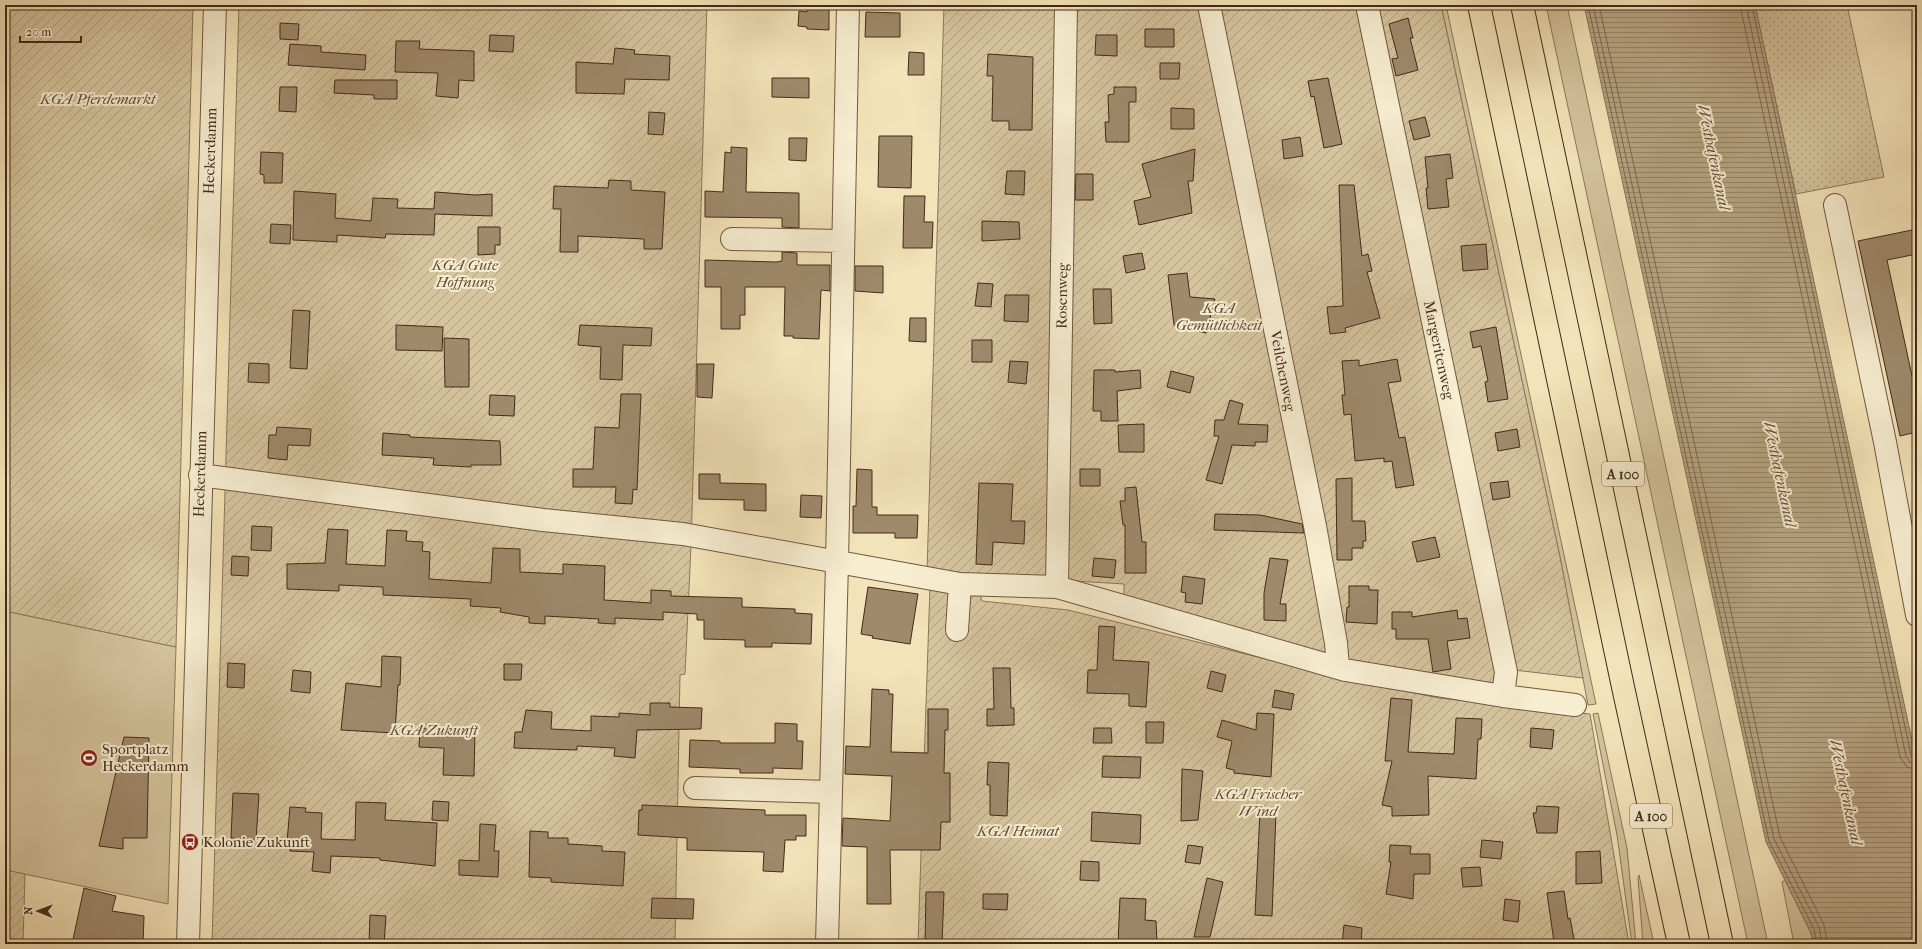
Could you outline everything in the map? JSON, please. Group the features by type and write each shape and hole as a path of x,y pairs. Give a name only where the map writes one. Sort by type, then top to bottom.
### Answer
{"highway":[{"name":"A 100","path":"1479,5 1621,680 1679,944"},
{"name":"A 100","path":"1522,5 1722,944"}],"street":[{"name":"Heckerdamm","path":"188,944 200,475 215,5"},
{"path":"827,944 837,563 848,5"},
{"name":"Rosenweg","path":"1057,587 1066,5"},
{"name":"Veilchenweg","path":"1209,5 1315,526 1336,643 1338,667"},
{"name":"Margeritenweg","path":"1367,5 1506,672 1503,696"},
{"path":"1835,205 1884,432 1917,615"},
{"path":"732,239 843,241"},
{"path":"200,475 543,520 683,534 768,548 837,563 960,584 1057,587 1172,621 1338,667 1415,682 1503,696 1575,705"},
{"path":"957,630 960,584"},
{"path":"695,788 830,792"}],"green space":[{"name":"KGA Pferdemarkt","path":"5,5 193,5 176,647 5,611"},
{"path":"239,5 707,5 691,546 685,674 680,675 675,944 212,944"},
{"name":"KGA Gemütlichkeit","path":"944,5 1441,5 1560,557 1583,678 1514,670 1499,689 1349,664 1124,598 1124,584 927,572"},
{"path":"1441,5 1446,5 1596,704 1588,705 1560,557"},
{"path":"1546,5 1567,5 1768,944 1748,944"},
{"path":"1755,5 1847,5 1884,177 1796,194"},
{"name":"KGA Frischer Wind","path":"930,586 979,590 982,601 1068,610 1359,682 1439,698 1590,714 1629,944 918,944"},
{"name":"Sportplatz Heckerdamm","path":"5,611 176,647 168,904 5,870"},
{"path":"1598,713 1627,848 1636,944 1632,944 1617,835 1593,714"},
{"path":"5,870 25,874 23,944 5,944"},
{"path":"1639,875 1654,944 1643,944"},
{"path":"1785,880 1810,931 1814,944 1794,944 1782,882"}],"water":[{"name":"Westhafenkanal","path":"1584,5 1755,5 1917,764 1917,944 1814,944 1810,931 1766,842"}],"building":[{"path":"807,5 829,5 829,30 807,29 807,27 798,26 799,11 807,12"},
{"path":"866,12 900,13 900,37 865,37"},
{"path":"1408,18 1413,38 1410,38 1418,70 1396,76 1392,59 1398,58 1389,24"},
{"path":"280,23 299,24 298,40 280,39"},
{"path":"1145,29 1174,29 1174,47 1145,47"},
{"path":"490,35 514,36 513,52 489,51"},
{"path":"1096,35 1117,35 1117,56 1095,55"},
{"path":"396,41 420,41 419,49 474,51 474,81 459,80 458,98 436,96 438,73 395,72"},
{"path":"290,44 321,46 321,52 366,55 365,70 288,65"},
{"path":"615,48 635,50 634,54 670,56 669,80 625,79 624,94 576,93 576,62 613,64"},
{"path":"909,52 924,53 924,75 908,75"},
{"path":"988,54 1033,57 1032,130 1009,130 1009,121 992,121 993,76 987,76"},
{"path":"1160,63 1180,63 1179,79 1160,79"},
{"path":"772,78 809,78 809,98 772,97"},
{"path":"1328,78 1342,144 1324,148 1314,96 1311,97 1308,81"},
{"path":"335,80 397,80 397,99 374,99 374,95 334,93"},
{"path":"280,87 297,87 296,112 279,111"},
{"path":"1114,87 1136,87 1136,102 1129,102 1129,142 1106,142 1105,122 1109,122 1108,95 1114,94"},
{"path":"1171,108 1194,109 1194,129 1171,129"},
{"path":"649,112 665,113 663,135 648,134"},
{"path":"1425,117 1430,136 1414,140 1409,121"},
{"path":"879,136 912,136 911,188 878,187"},
{"path":"1300,137 1303,156 1284,159 1282,140"},
{"path":"789,138 807,138 806,161 789,160"},
{"path":"731,147 747,148 746,192 799,193 799,228 782,227 782,218 705,217 705,191 723,192 725,152 731,153"},
{"path":"1195,149 1193,181 1188,181 1192,213 1139,225 1134,201 1151,197 1142,164"},
{"path":"261,152 283,153 282,183 264,183 264,175 260,174"},
{"path":"1450,154 1453,178 1446,179 1449,207 1428,209 1426,188 1428,188 1425,157"},
{"path":"1007,171 1025,171 1024,195 1005,194"},
{"path":"1076,174 1093,174 1093,200 1075,200"},
{"path":"609,180 631,181 631,190 665,192 662,249 644,249 644,239 578,236 578,252 560,252 561,209 553,209 554,186 608,188"},
{"path":"1339,185 1354,185 1362,256 1368,254 1372,271 1367,272 1380,318 1345,328 1346,332 1330,334 1327,307 1343,306"},
{"path":"294,191 336,194 335,218 371,221 373,198 398,199 397,208 434,209 435,192 476,195 492,194 492,216 435,214 434,235 386,234 385,238 337,235 337,242 293,240"},
{"path":"904,196 925,196 924,222 933,222 932,248 903,248"},
{"path":"982,221 1019,222 1020,239 982,241"},
{"path":"271,224 291,225 290,244 270,243"},
{"path":"478,227 500,227 500,245 495,245 495,254 478,255"},
{"path":"1917,229 1917,254 1887,260 1917,399 1917,432 1900,436 1858,241"},
{"path":"1486,244 1488,269 1463,271 1461,246"},
{"path":"782,252 797,253 797,265 830,265 830,291 821,290 819,339 793,338 793,336 784,336 785,287 745,287 745,315 740,315 740,329 721,329 721,287 705,287 705,260 776,262 782,261"},
{"path":"1142,253 1145,269 1126,273 1123,256"},
{"path":"855,266 883,266 883,293 855,291"},
{"path":"1187,273 1190,297 1215,299 1206,333 1174,325 1168,275"},
{"path":"978,283 993,284 991,307 975,306"},
{"path":"1093,289 1111,289 1112,323 1094,324"},
{"path":"1005,295 1029,295 1028,322 1004,321"},
{"path":"293,310 310,311 307,369 290,368"},
{"path":"910,318 926,318 926,342 909,341"},
{"path":"396,325 443,327 442,351 396,350"},
{"path":"580,325 652,328 651,346 623,345 622,380 600,379 601,347 578,345"},
{"path":"1496,327 1508,399 1488,402 1485,382 1488,381 1481,346 1473,348 1470,332"},
{"path":"444,338 469,339 469,387 445,387"},
{"path":"972,340 992,340 992,362 972,362"},
{"path":"1397,359 1401,381 1388,383 1399,438 1405,437 1414,485 1396,488 1392,461 1384,462 1384,458 1355,461 1351,414 1344,415 1342,395 1345,395 1342,361 1359,360 1359,366"},
{"path":"1010,361 1028,362 1026,384 1008,382"},
{"path":"249,363 269,364 269,383 248,382"},
{"path":"697,364 714,364 712,398 697,397"},
{"path":"1094,370 1115,370 1115,372 1140,370 1141,388 1117,391 1118,421 1101,421 1101,411 1093,411"},
{"path":"1171,371 1194,377 1190,393 1167,387"},
{"path":"621,394 641,394 637,490 633,489 632,504 615,503 616,487 573,487 573,469 593,469 595,427 619,428"},
{"path":"490,395 515,396 514,416 489,415"},
{"path":"1230,400 1243,404 1238,424 1268,425 1267,442 1255,442 1255,446 1232,445 1222,484 1206,480 1219,436 1214,436 1215,420 1224,420"},
{"path":"1144,424 1144,452 1119,452 1118,425"},
{"path":"277,427 311,429 310,446 288,445 287,460 268,458 269,435 276,435"},
{"path":"1517,429 1520,447 1498,451 1495,433"},
{"path":"383,433 410,435 410,437 500,441 501,465 471,465 471,467 433,465 434,458 382,455"},
{"path":"857,469 872,470 872,507 877,507 877,515 918,515 917,538 895,538 895,533 853,533 853,506 856,506"},
{"path":"1080,469 1100,469 1100,486 1080,486"},
{"path":"699,474 720,474 720,483 766,484 766,511 744,510 744,500 699,499"},
{"path":"1352,478 1352,521 1365,521 1366,541 1363,541 1363,548 1352,548 1352,560 1337,560 1336,479"},
{"path":"1508,481 1510,497 1493,500 1490,483"},
{"path":"979,483 1013,484 1011,521 1025,521 1024,544 993,542 992,565 976,564"},
{"path":"1136,487 1142,542 1146,542 1146,573 1125,573 1125,525 1123,525 1120,501 1125,501 1125,488"},
{"path":"801,495 822,496 821,518 800,517"},
{"path":"1215,514 1260,515 1302,524 1304,533 1214,530"},
{"path":"252,526 272,527 271,551 251,550"},
{"path":"328,529 348,530 346,564 385,566 387,530 407,531 406,541 423,542 422,551 430,552 429,579 491,583 493,548 520,549 520,572 563,574 563,564 605,566 604,600 651,603 651,590 671,591 671,596 742,598 742,607 795,609 795,613 812,614 811,644 772,643 772,647 745,647 745,640 704,639 704,620 697,620 697,614 663,612 663,620 615,618 615,624 598,623 599,619 545,616 545,624 529,623 529,617 500,612 501,608 470,606 471,599 383,595 383,587 339,585 339,591 287,589 287,564 325,563"},
{"path":"1435,537 1440,557 1417,562 1412,542"},
{"path":"232,556 249,557 248,576 231,575"},
{"path":"1094,558 1116,560 1114,578 1092,576"},
{"path":"1270,558 1288,560 1280,604 1286,604 1286,621 1264,620 1264,593"},
{"path":"1183,576 1205,579 1202,604 1185,602 1186,593 1181,592"},
{"path":"1349,586 1369,586 1369,590 1378,590 1377,624 1346,622 1347,607 1349,607"},
{"path":"868,587 918,594 910,644 872,638 873,636 861,634"},
{"path":"1457,610 1458,619 1467,618 1470,638 1447,641 1451,669 1433,672 1428,639 1396,639 1396,629 1392,629 1392,612 1412,612 1412,617"},
{"path":"1099,626 1115,627 1113,660 1149,662 1146,707 1129,706 1129,694 1087,693 1088,670 1097,670"},
{"path":"382,656 401,657 400,685 398,685 395,733 341,730 346,683 381,687"},
{"path":"228,663 245,664 244,688 227,687"},
{"path":"504,664 522,664 521,680 504,680"},
{"path":"993,668 1010,668 1011,708 1014,708 1014,725 987,726 987,709 994,709"},
{"path":"293,670 311,672 310,693 291,691"},
{"path":"1211,671 1226,675 1222,692 1207,688"},
{"path":"872,689 889,690 889,694 893,694 891,752 928,753 928,709 948,709 948,730 945,730 944,773 950,773 950,822 941,822 940,850 890,850 891,904 867,904 867,847 842,846 843,818 890,821 892,776 845,774 846,746 870,747"},
{"path":"1275,690 1294,694 1291,710 1272,707"},
{"path":"1391,698 1412,700 1408,752 1454,754 1456,718 1482,719 1481,739 1478,739 1476,779 1428,776 1429,815 1392,816 1392,807 1382,805 1392,761 1385,761"},
{"path":"650,703 670,703 670,707 702,708 701,729 637,730 635,758 614,756 615,748 577,746 577,750 514,748 515,732 522,732 526,710 552,712 551,729 591,731 591,716 619,717 619,713 650,715"},
{"path":"1257,713 1274,714 1271,777 1234,773 1234,770 1226,768 1232,741 1217,737 1222,720 1256,730"},
{"path":"1146,722 1164,722 1163,743 1146,743"},
{"path":"775,723 797,724 797,741 803,741 802,769 773,768 773,773 740,773 740,769 689,767 690,740 720,741 720,743 775,743"},
{"path":"420,728 475,730 474,776 443,775 444,748 419,747"},
{"path":"1094,728 1111,728 1112,743 1093,743"},
{"path":"1531,728 1554,730 1552,749 1530,747"},
{"path":"124,737 149,738 147,838 123,838 123,849 99,846"},
{"path":"1103,756 1141,757 1140,778 1102,777"},
{"path":"988,762 1009,763 1007,816 990,815 990,785 987,785"},
{"path":"1182,769 1203,771 1198,820 1181,821"},
{"path":"233,793 259,794 256,840 231,838"},
{"path":"433,801 449,802 448,821 432,820"},
{"path":"356,802 386,803 385,820 437,823 435,866 380,860 380,858 331,856 330,873 312,871 314,852 290,851 291,843 287,842 290,807 306,808 305,812 322,813 321,839 355,840"},
{"path":"642,805 765,810 765,815 806,815 806,836 796,836 796,840 785,840 783,872 763,871 764,852 687,850 687,838 638,835 639,810 642,810"},
{"path":"1537,806 1559,807 1557,833 1537,833 1533,813 1536,813"},
{"path":"1260,811 1276,812 1272,916 1255,915"},
{"path":"1092,812 1141,815 1140,844 1091,841"},
{"path":"480,824 496,825 494,851 499,851 498,877 459,875 459,860 479,861"},
{"path":"530,831 548,832 548,838 568,838 568,844 602,846 602,851 625,852 623,886 551,882 551,878 529,877"},
{"path":"1482,840 1503,842 1501,859 1480,857"},
{"path":"1188,845 1203,847 1200,864 1185,862"},
{"path":"1390,845 1411,846 1410,854 1430,854 1430,874 1414,874 1413,899 1386,894 1391,862 1389,862"},
{"path":"1600,851 1602,883 1576,884 1576,852"},
{"path":"1081,861 1099,862 1099,881 1080,880"},
{"path":"1480,867 1482,886 1463,887 1461,868"},
{"path":"1207,878 1223,882 1210,937 1194,937"},
{"path":"84,888 116,896 112,911 144,916 143,944 72,944"},
{"path":"1564,891 1568,919 1570,918 1574,939 1554,942 1547,893"},
{"path":"926,892 944,892 942,944 925,944"},
{"path":"983,894 1008,894 1007,910 983,909"},
{"path":"652,898 694,899 693,919 651,918"},
{"path":"1120,898 1146,899 1145,920 1156,921 1157,944 1118,944"},
{"path":"1505,899 1520,901 1518,922 1503,920"},
{"path":"370,915 386,916 384,944 369,944"},
{"path":"1344,925 1362,928 1361,944 1342,944"}],"place":[{"name":"Sportplatz Heckerdamm","path":"89,758"},
{"name":"Kolonie Zukunft","path":"190,842"}],"park label":[{"name":"KGA Gute Hoffnung","path":"465,274"},
{"name":"KGA Zukunft","path":"434,730"},
{"name":"KGA Heimat","path":"1018,831"}]}
